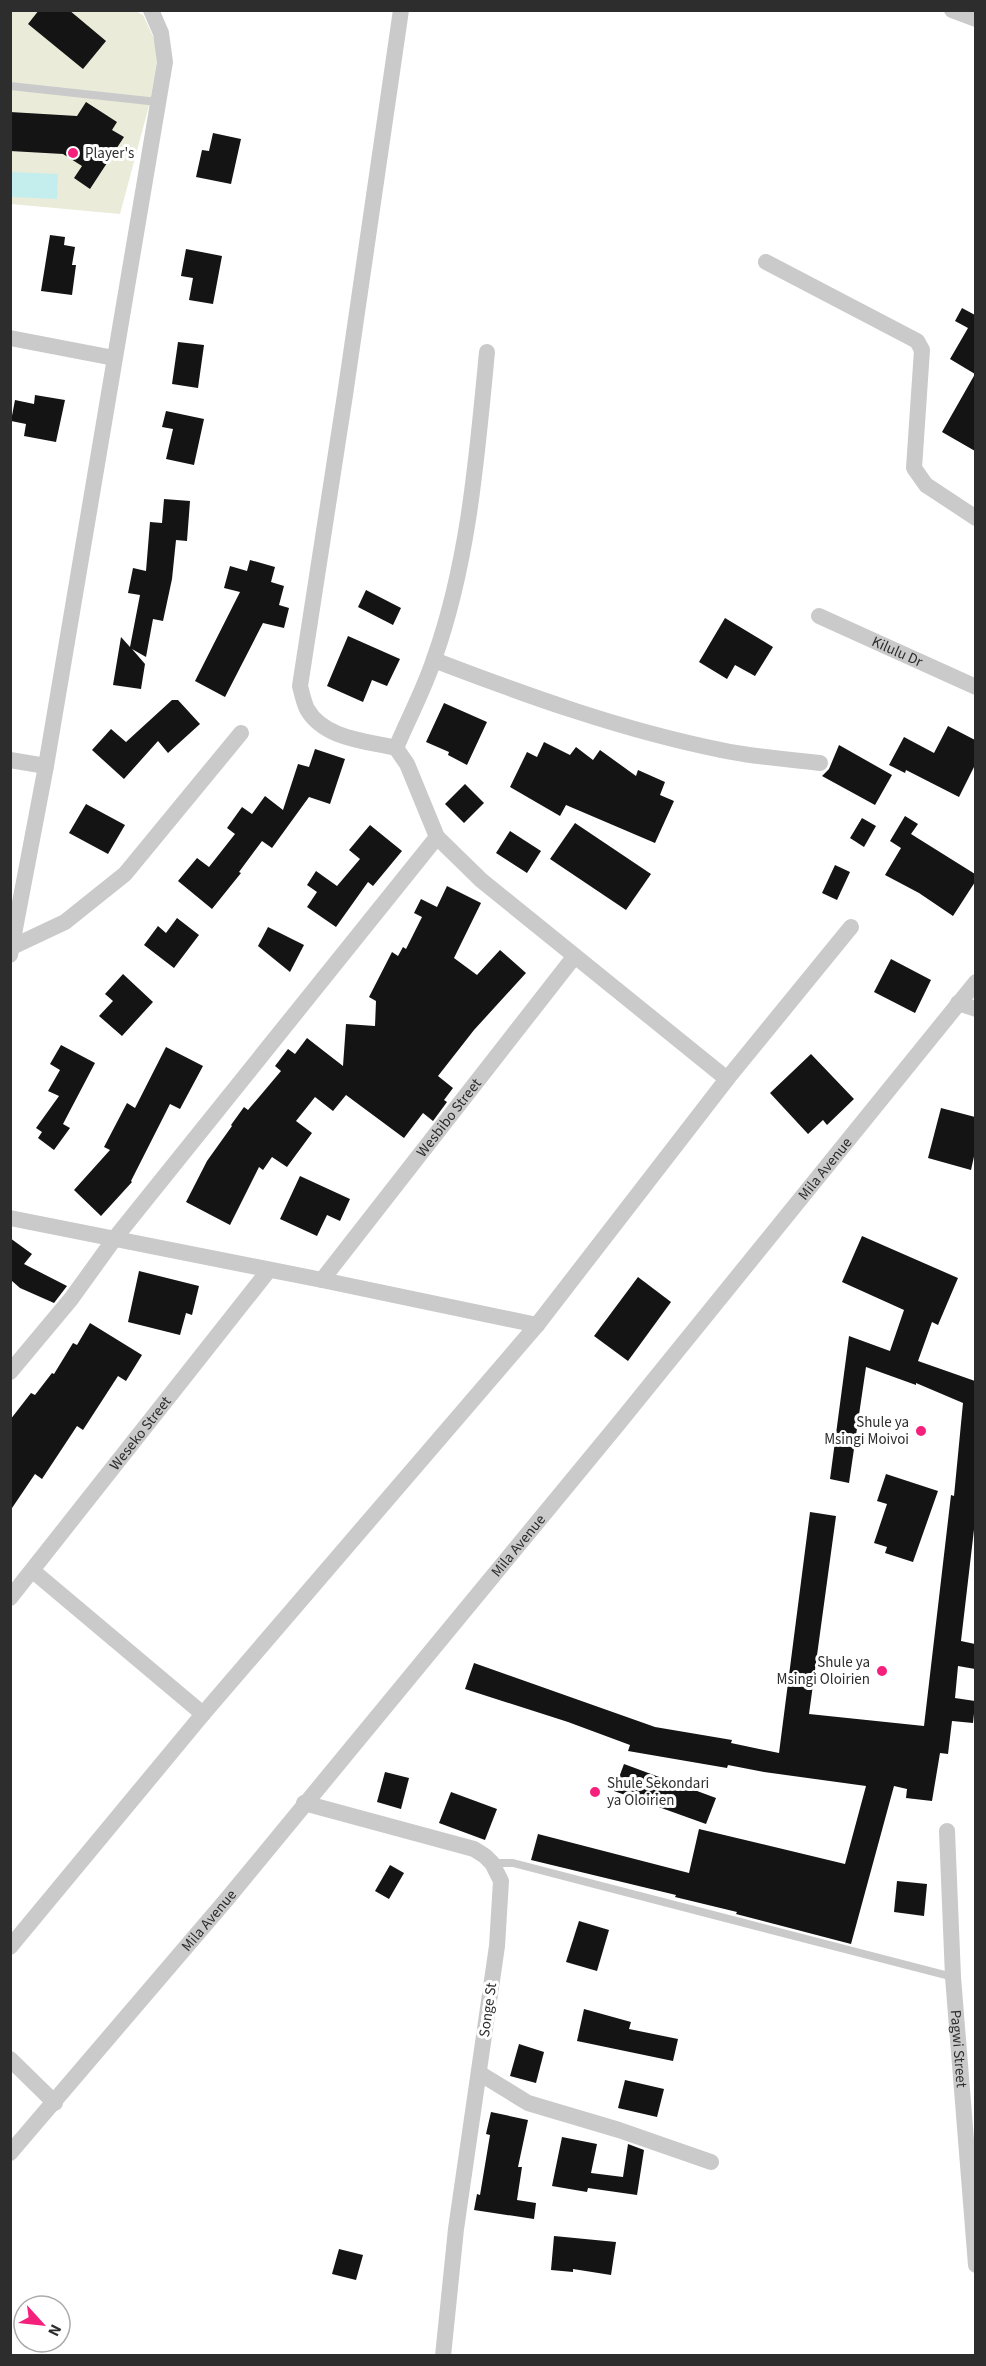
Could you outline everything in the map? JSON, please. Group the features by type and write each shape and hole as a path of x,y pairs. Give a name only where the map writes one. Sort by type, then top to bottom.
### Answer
{"street":[{"path":"11,951 46,766 165,62 161,33 151,10"},
{"path":"400,10 349,371 300,686 307,708 317,722 332,732 396,748 407,764 437,837 481,880 727,1079"},
{"path":"952,10 975,19"},
{"path":"766,262 917,341 922,350 914,468 927,485 975,518"},
{"path":"10,338 114,358"},
{"path":"396,748 434,660 457,581 468,513 487,352"},
{"name":"Kilulu Dr","path":"819,616 975,687"},
{"path":"434,660 505,687 649,733 723,751 820,763"},
{"path":"11,951 66,922 125,874 241,733"},
{"path":"10,759 46,766"},
{"path":"10,1372 71,1299 115,1238 437,837"},
{"path":"10,1947 203,1714 537,1325 727,1079 851,927"},
{"name":"Wesbibo Street","path":"322,1280 574,957"},
{"name":"Mila Avenue","path":"10,2154 55,2103 627,1414 975,982"},
{"path":"958,1003 975,1009"},
{"path":"10,1218 537,1325"},
{"name":"Weseko Street","path":"10,1598 269,1270"},
{"path":"33,1571 203,1714"},
{"path":"304,1803 474,1849 492,1863"},
{"name":"Pagwi Street","path":"947,1831 952,1977 975,2265"},
{"name":"Songe St","path":"443,2355 456,2229 497,1946 501,1881 492,1863"},
{"path":"10,2059 55,2103"},
{"path":"479,2073 528,2103 620,2130 711,2162"}],"lane":[{"path":"10,86 158,102"},
{"path":"492,1863 513,1863 952,1977"}],"green space":[{"name":"Player's","path":"134,10 143,15 159,49 150,102 120,214 11,204 10,11"}],"water":[{"path":"11,172 58,174 57,199 11,197"}],"building":[{"path":"39,10 69,10 106,41 83,69 28,24"},
{"path":"86,102 117,122 112,130 124,137 90,189 74,178 82,166 63,154 10,151 10,112 77,116"},
{"path":"213,133 241,139 231,184 196,177 202,150 209,151"},
{"path":"50,235 65,237 64,245 75,247 72,265 76,265 72,295 41,291"},
{"path":"186,249 222,256 213,304 189,300 193,278 181,276"},
{"path":"962,308 975,315 975,374 950,359 968,328 955,321"},
{"path":"178,342 204,345 198,388 172,384"},
{"path":"975,374 975,451 942,432"},
{"path":"35,395 65,400 56,442 24,436 26,424 11,421 15,400 34,404"},
{"path":"166,411 204,419 194,465 166,459 173,429 162,427"},
{"path":"164,499 190,501 187,541 176,540 172,579 163,621 153,619 146,657 132,649 145,664 141,689 113,685 121,637 130,647 140,595 128,593 133,568 146,571 150,522 162,523"},
{"path":"250,560 275,567 271,582 284,586 279,605 289,608 284,628 263,623 225,697 195,681 240,592 224,588 230,566 247,571"},
{"path":"366,590 401,608 393,625 358,607"},
{"path":"725,618 773,647 755,676 735,665 727,679 699,662"},
{"path":"348,636 400,659 387,686 372,680 363,702 327,686"},
{"path":"172,700 178,700 200,724 168,753 158,741 124,779 92,750 111,729 126,742"},
{"path":"444,703 487,722 467,765 448,755 449,752 426,742"},
{"path":"948,726 975,740 975,765 959,797 906,770 905,773 889,765 904,737 934,753"},
{"path":"544,742 570,755 576,747 593,760 600,750 636,776 638,770 665,782 660,795 674,801 655,843 566,805 560,816 510,787 527,752 537,757"},
{"path":"839,745 892,775 875,805 822,776 829,769"},
{"path":"315,749 345,759 330,804 309,797 272,848 262,841 239,872 241,873 212,909 178,881 197,858 209,867 235,834 227,828 242,807 252,814 265,796 283,810 298,764 309,767"},
{"path":"465,784 484,803 464,823 445,804"},
{"path":"86,804 125,825 108,854 69,833"},
{"path":"905,816 918,824 911,834 975,874 975,882 953,916 919,893 885,875 901,848 890,841"},
{"path":"862,818 876,826 864,847 850,838"},
{"path":"575,823 651,874 626,910 550,859"},
{"path":"370,825 402,851 373,886 368,882 336,927 307,907 317,892 307,885 316,871 337,886 360,859 349,850"},
{"path":"510,831 541,851 527,873 496,853"},
{"path":"835,865 850,872 837,900 822,893"},
{"path":"447,886 481,903 454,958 477,975 500,950 526,973 474,1030 438,1076 453,1088 444,1100 447,1102 433,1121 423,1113 404,1138 346,1095 333,1111 315,1097 296,1121 312,1133 287,1167 272,1157 263,1170 259,1167 230,1225 186,1202 207,1161 244,1107 248,1110 281,1071 275,1066 288,1049 295,1054 307,1038 343,1066 346,1024 375,1026 376,1001 369,997 392,952 398,956 403,947 406,949 422,917 414,913 421,899 437,907"},
{"path":"177,918 199,935 174,968 144,945 158,926 166,933"},
{"path":"268,927 304,945 290,972 258,946"},
{"path":"891,959 931,980 915,1013 874,992"},
{"path":"123,974 153,1002 122,1036 99,1016 113,1001 105,994"},
{"path":"61,1045 95,1063 63,1124 70,1128 54,1150 38,1138 42,1132 36,1128 59,1096 48,1091 60,1070 50,1064"},
{"path":"166,1047 203,1066 180,1109 170,1104 132,1182 101,1216 74,1190 110,1150 104,1147 127,1103 135,1108"},
{"path":"811,1054 854,1099 827,1125 823,1120 808,1134 770,1093"},
{"path":"941,1108 975,1117 975,1152 971,1170 928,1158"},
{"path":"300,1176 350,1199 340,1221 327,1215 317,1236 280,1219"},
{"path":"862,1236 958,1278 938,1325 932,1322 918,1361 975,1381 975,1521 961,1641 975,1644 975,1669 958,1666 955,1698 975,1701 975,1704 973,1723 952,1721 948,1754 940,1753 932,1801 906,1798 907,1789 894,1786 851,1944 675,1897 676,1895 531,1860 538,1834 689,1873 699,1829 845,1864 866,1786 728,1765 727,1768 628,1751 630,1745 568,1722 465,1689 474,1663 655,1727 732,1740 731,1743 779,1753 810,1512 836,1516 809,1714 924,1726 951,1495 954,1496 963,1403 916,1383 916,1385 866,1367 849,1483 830,1479 849,1336 890,1351 904,1310 842,1282"},
{"path":"10,1238 32,1254 24,1264 67,1286 54,1303 20,1288 12,1281 10,1283"},
{"path":"139,1271 199,1286 192,1315 186,1313 180,1335 128,1322"},
{"path":"638,1277 671,1302 628,1361 594,1336"},
{"path":"90,1323 142,1355 126,1381 118,1376 83,1430 77,1426 42,1479 35,1474 10,1511 10,1420 31,1393 35,1395 52,1373 54,1374 73,1343 77,1345"},
{"path":"886,1474 938,1491 913,1562 885,1553 887,1547 874,1543 887,1504 877,1501"},
{"path":"624,1764 716,1798 706,1824 614,1791"},
{"path":"385,1772 409,1778 401,1809 377,1802"},
{"path":"451,1792 497,1809 485,1840 439,1823"},
{"path":"390,1865 404,1873 389,1899 375,1891"},
{"path":"897,1881 927,1884 924,1916 894,1912"},
{"path":"579,1921 609,1930 597,1971 566,1962"},
{"path":"584,2009 631,2022 629,2029 678,2039 673,2061 577,2041"},
{"path":"519,2044 544,2052 536,2083 510,2076"},
{"path":"625,2080 664,2089 657,2117 618,2108"},
{"path":"491,2112 528,2120 518,2167 522,2167 517,2200 536,2203 534,2219 474,2210 477,2194 480,2195 490,2135 486,2134"},
{"path":"562,2137 597,2144 591,2173 623,2177 628,2144 644,2150 637,2195 588,2188 587,2192 552,2186"},
{"path":"554,2236 616,2242 611,2275 573,2269 573,2272 551,2270"},
{"path":"339,2249 363,2255 356,2280 332,2274"}],"place":[{"name":"Player's","path":"73,153"},
{"name":"Shule ya Msingi Moivoi","path":"921,1431"},
{"name":"Shule ya Msingi Oloirien","path":"882,1671"},
{"name":"Shule Sekondari ya Oloirien","path":"595,1792"}]}
